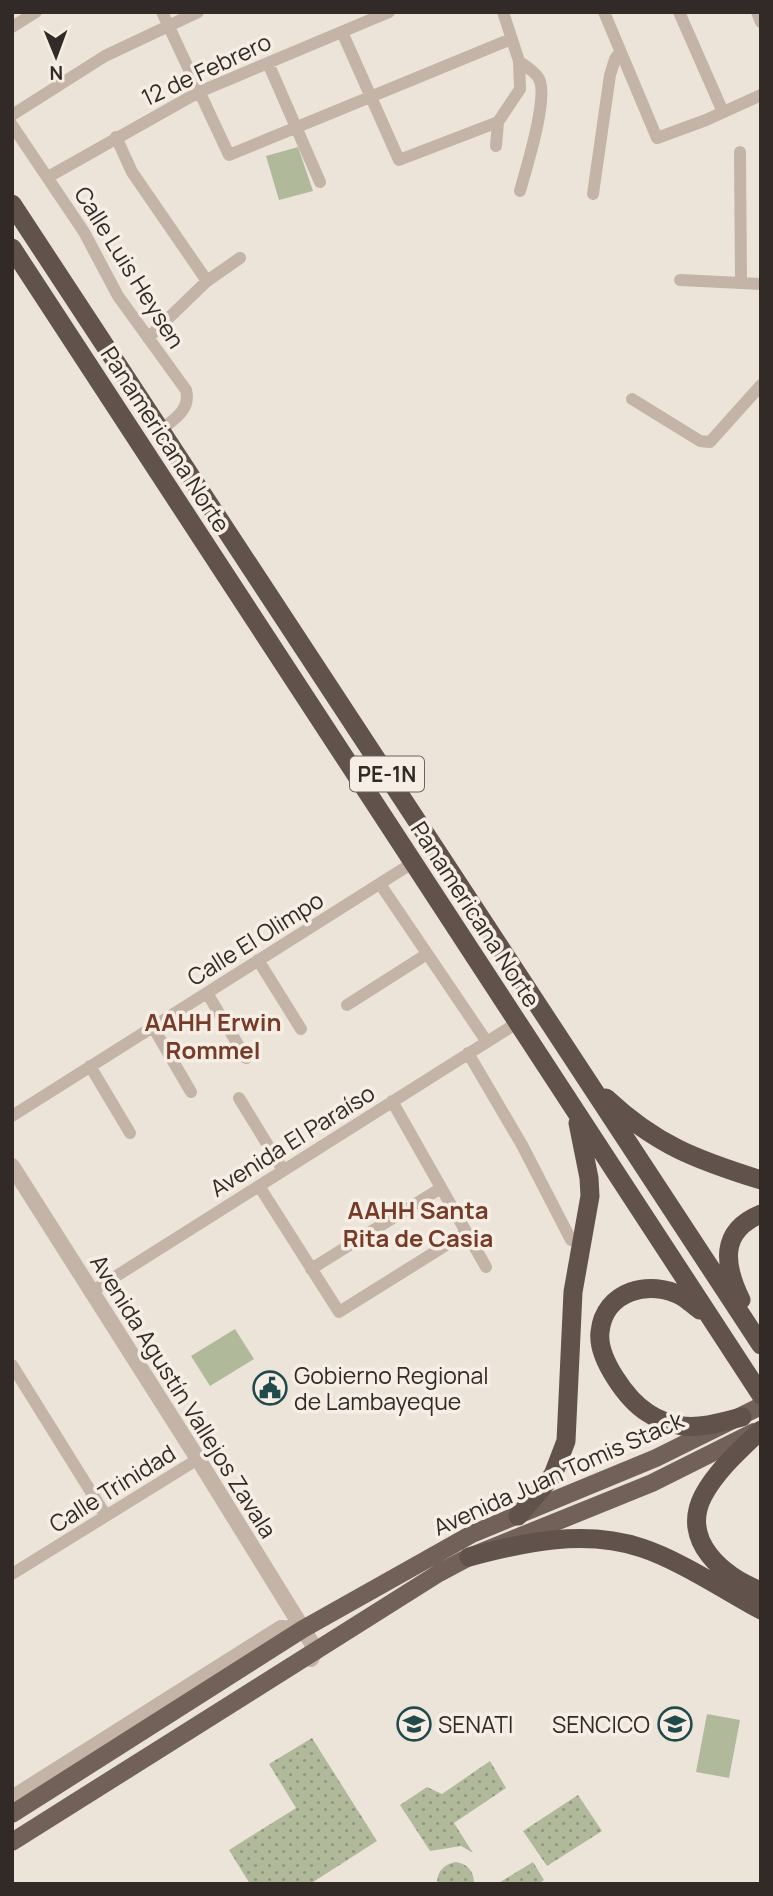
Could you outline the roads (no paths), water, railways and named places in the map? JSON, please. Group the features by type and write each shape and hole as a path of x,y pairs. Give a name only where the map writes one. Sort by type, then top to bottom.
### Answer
{"highway":[{"name":"Panamericana Norte","path":"12,204 756,1338"},
{"name":"Panamericana Norte","path":"12,248 761,1395"},
{"path":"584,1076 642,1130 662,1143 691,1157 761,1180"},
{"path":"518,1516 553,1475 561,1459 567,1432 573,1292 590,1196 589,1178 575,1112"},
{"path":"756,1338 732,1278 728,1255 735,1231 746,1220 761,1214"},
{"path":"709,1317 682,1296 665,1290 644,1288 626,1292 613,1303 604,1317 600,1334 602,1351 608,1366 630,1397 645,1412 661,1421 683,1426 702,1426 741,1417"},
{"path":"761,1430 727,1463 713,1481 703,1497 697,1525 705,1552 733,1576 761,1591"},
{"path":"469,1557 508,1547 569,1538 622,1542 669,1559 761,1610"}],"main road":[{"name":"Avenida Juan Tomis Stack","path":"12,1814 303,1629 464,1538 656,1458 761,1406"},
{"name":"Avenida Juan Tomis Stack","path":"12,1842 469,1557 652,1483 761,1430"}],"street":[{"path":"162,12 229,155 511,39"},
{"path":"12,115 105,56 198,12"},
{"name":"12 de Febrero","path":"48,177 199,92 389,12"},
{"path":"496,146 498,122 520,89 519,61 503,12"},
{"path":"604,12 657,138 761,95"},
{"path":"679,12 723,112"},
{"path":"757,12 761,22"},
{"path":"12,27 29,14"},
{"path":"342,32 399,160 498,122"},
{"path":"593,194 610,75 620,52"},
{"path":"519,61 540,79 542,91 533,145 520,191"},
{"path":"268,63 320,182"},
{"name":"Calle Luis Heysen","path":"12,125 84,232 109,282 186,390 183,411 162,429"},
{"path":"116,137 132,172 207,281"},
{"path":"740,152 741,283"},
{"path":"148,338 207,281 240,258"},
{"path":"680,280 761,284"},
{"path":"632,399 699,441 710,442 761,385"},
{"name":"Calle El Olimpo","path":"12,1116 414,862"},
{"path":"380,884 487,1042"},
{"path":"347,1005 427,954"},
{"path":"258,960 301,1029"},
{"path":"207,993 246,1058"},
{"name":"Avenida El Paraíso","path":"91,1292 517,1023"},
{"path":"153,1027 191,1092"},
{"path":"468,1054 522,1144 571,1240"},
{"path":"90,1066 130,1133"},
{"path":"239,1098 283,1171"},
{"path":"392,1101 486,1267"},
{"name":"Avenida Agustín Vallejos Zavala","path":"12,1166 316,1650"},
{"path":"259,1186 339,1312 467,1232"},
{"path":"311,1269 441,1188"},
{"path":"12,1365 106,1516"},
{"name":"Calle Trinidad","path":"12,1574 198,1459"},
{"name":"Avenida Juan Tomis Stack","path":"12,1798 281,1628 303,1629"},
{"name":"Avenida Juan Tomis Stack","path":"12,1852 310,1662 316,1650"}],"place":[{"name":"Gobierno Regional de Lambayeque","path":"270,1388"},
{"name":"SENATI","path":"414,1724"},
{"name":"SENCICO","path":"675,1724"}],"district":[{"name":"AAHH Erwin Rommel","path":"213,1035"},
{"name":"AAHH Santa Rita de Casia","path":"418,1223"}]}
